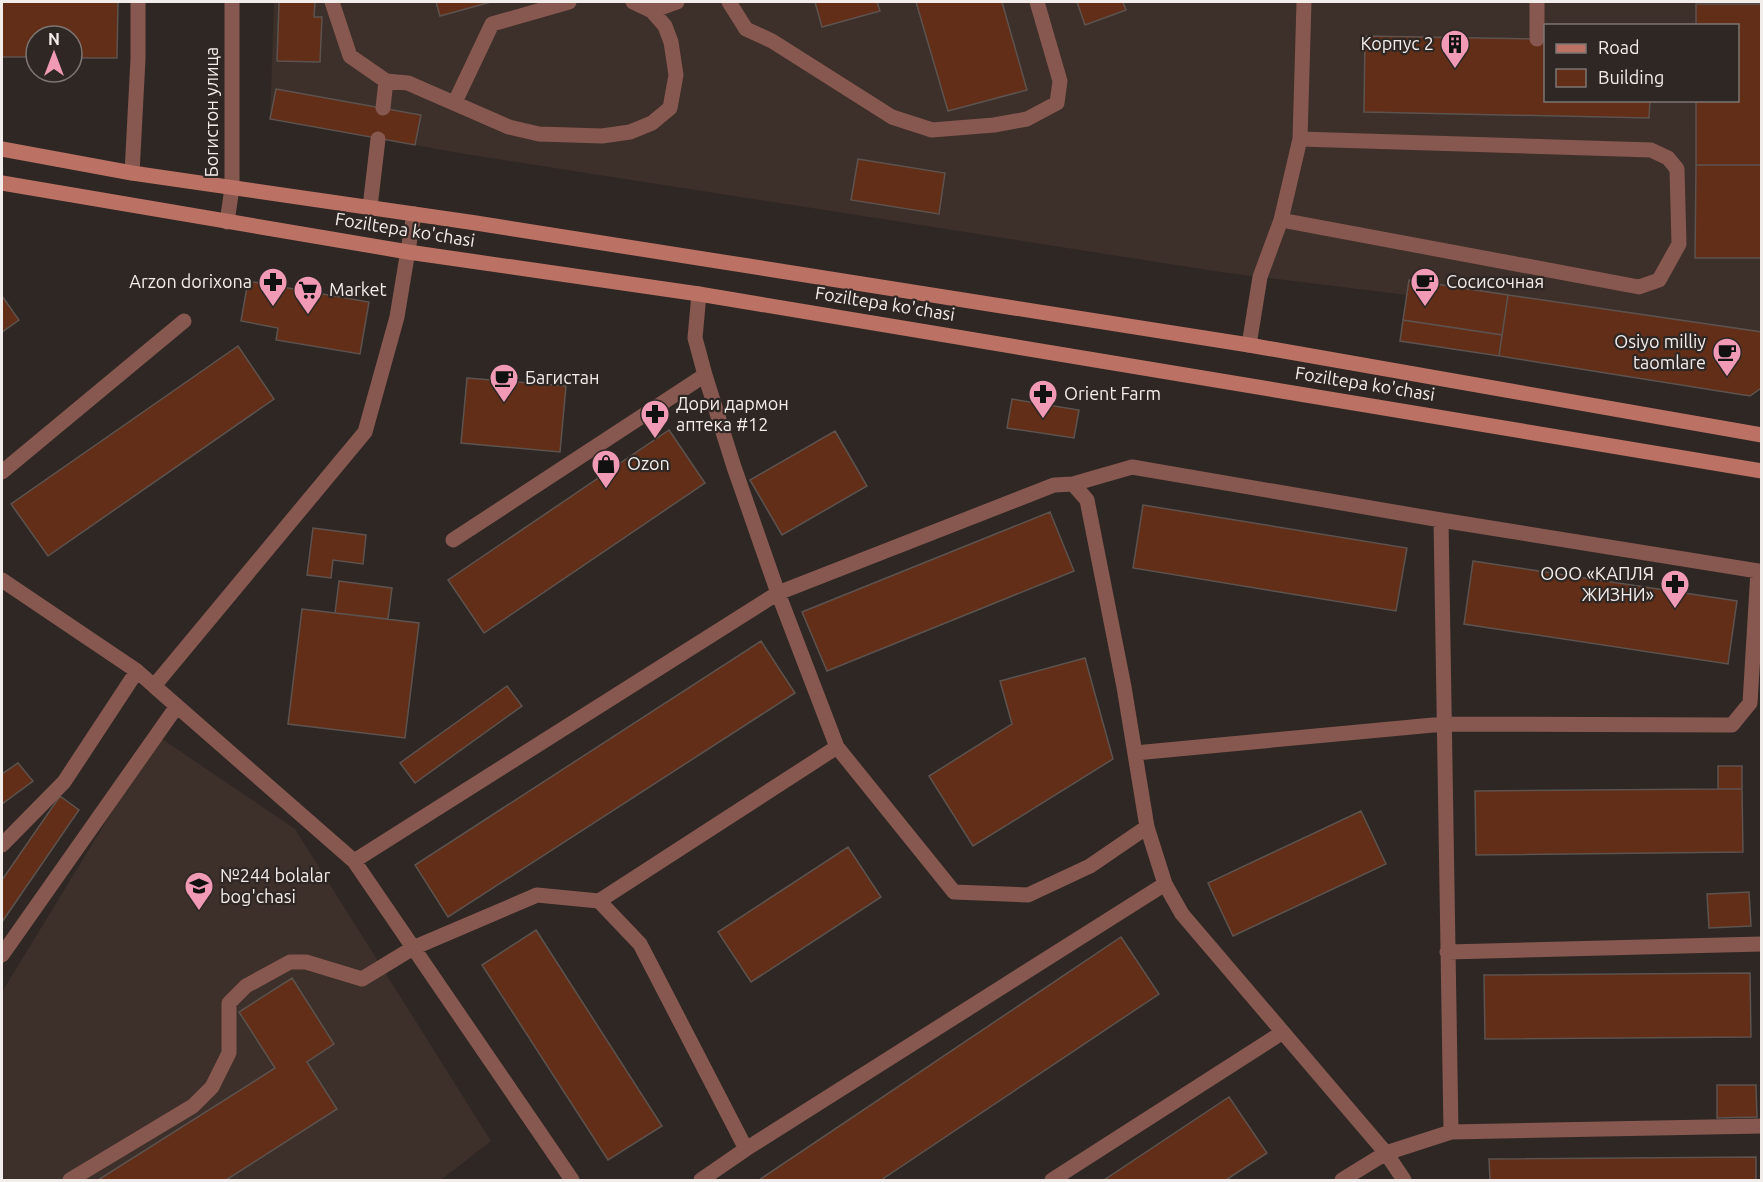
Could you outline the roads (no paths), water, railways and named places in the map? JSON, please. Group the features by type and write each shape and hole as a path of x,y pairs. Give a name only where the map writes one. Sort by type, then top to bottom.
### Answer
{"main road":[{"name":"Foziltepa ko'chasi","path":"2,149 132,173 370,207 1249,345 1761,435"},
{"name":"Foziltepa ko'chasi","path":"3,185 408,252 699,294 1761,471"}],"street":[{"path":"132,173 138,2"},
{"name":"Богистон улица","path":"227,222 232,188 232,2"},
{"path":"332,2 350,56 386,81 408,83 509,126 539,134 602,136 630,132 652,123 670,108 676,75 671,42 665,26 652,11 633,2"},
{"path":"455,102 492,24 569,2"},
{"path":"652,11 677,2"},
{"path":"729,2 746,29 772,41 892,117 932,130 994,125 1028,119 1057,103 1060,81 1037,2"},
{"path":"1249,345 1260,277 1281,220 1300,139 1304,2"},
{"path":"1537,2 1537,39"},
{"path":"383,108 386,81"},
{"path":"370,207 378,139"},
{"path":"1281,220 1639,287 1659,280 1679,244 1677,168 1668,158 1650,150 1300,139"},
{"path":"154,686 365,432 397,317 414,214"},
{"path":"699,294 696,338 705,375 778,593 837,747 954,892 1028,895 1090,866 1147,827"},
{"path":"2,472 184,321"},
{"path":"453,540 705,375"},
{"path":"354,861 778,593 1054,485 1073,484 1132,467 1758,571 1750,703 1732,725 1444,724 1135,753"},
{"path":"1073,484 1087,501 1125,687 1147,827 1165,884 1182,914 1386,1153 1404,1180"},
{"path":"1441,520 1451,1132"},
{"path":"2,580 137,671 354,861 572,1180"},
{"path":"2,845 64,782 137,671"},
{"path":"2,955 177,706"},
{"path":"70,1180 193,1106 212,1087 229,1053 229,1003 246,986 290,962 306,962 362,980 413,948 537,895 599,901 837,747"},
{"path":"701,1180 746,1149 1165,884"},
{"path":"599,901 640,944 746,1149"},
{"path":"1447,952 1761,944"},
{"path":"1052,1180 1283,1032"},
{"path":"1342,1180 1386,1153 1451,1132 1761,1126"}],"place":[{"name":"Корпус 2","path":"1455,70"},
{"name":"Arzon dorixona","path":"273,308"},
{"name":"Сосисочная","path":"1425,308"},
{"name":"Market","path":"308,316"},
{"name":"Osiyo milliy taomlare","path":"1727,378"},
{"name":"Багистан","path":"504,404"},
{"name":"Orient Farm","path":"1043,420"},
{"name":"Дори дармон аптека #12","path":"655,440"},
{"name":"Ozon","path":"606,490"},
{"name":"ООО «КАПЛЯ ЖИЗНИ»","path":"1675,610"},
{"name":"№244 bolalar bog'chasi","path":"199,912"}]}
